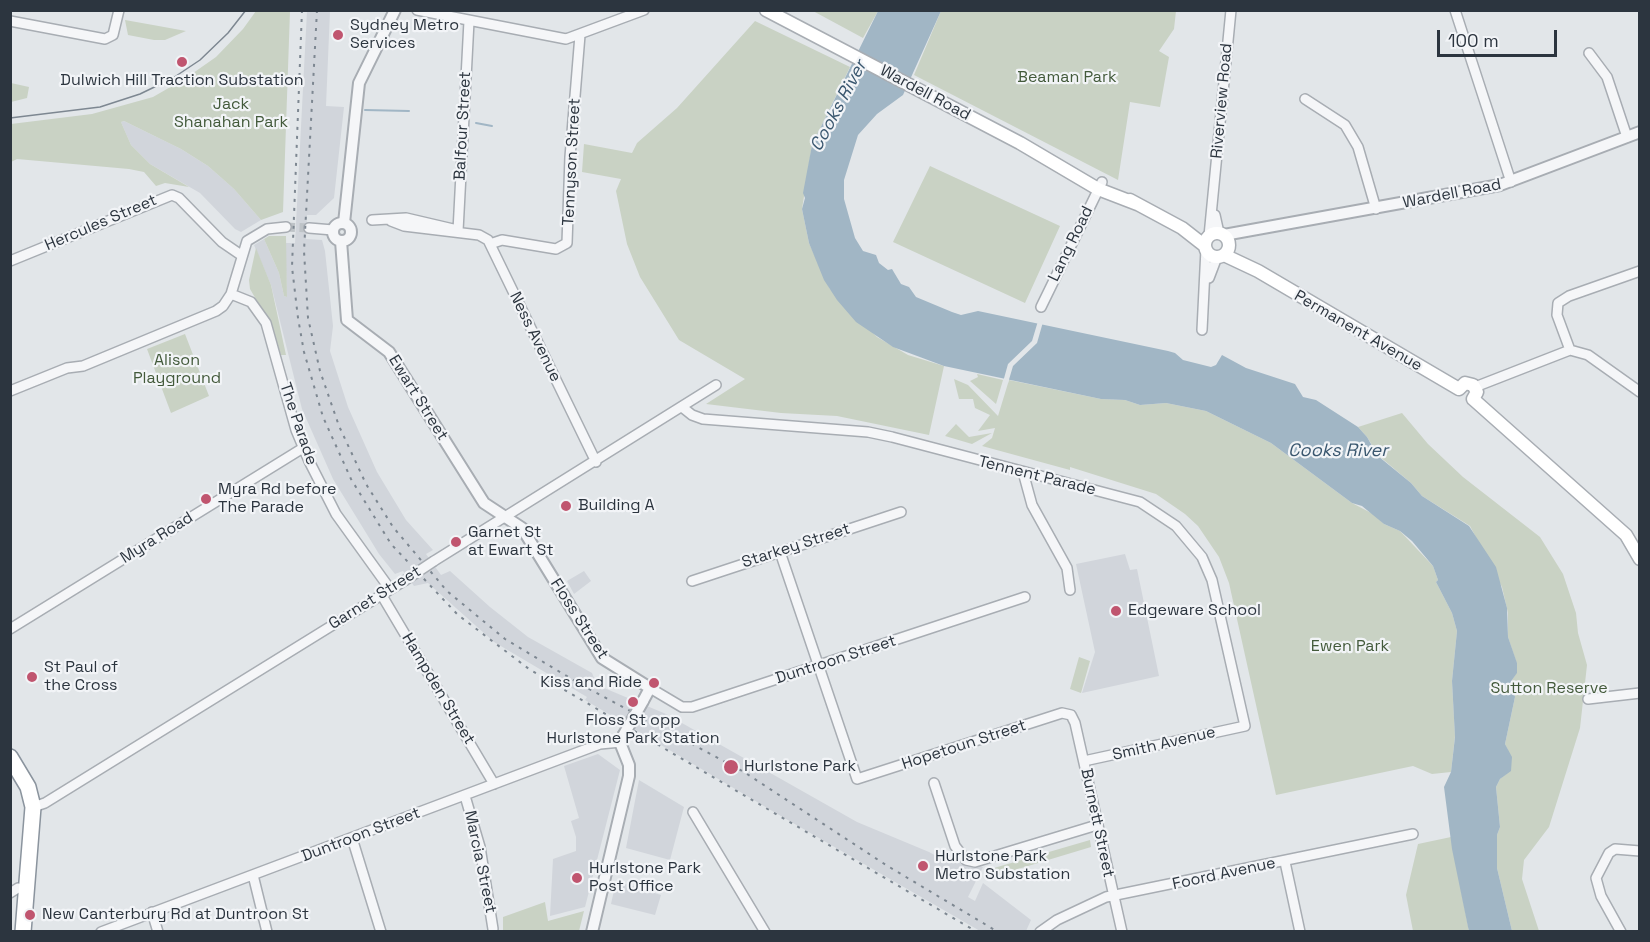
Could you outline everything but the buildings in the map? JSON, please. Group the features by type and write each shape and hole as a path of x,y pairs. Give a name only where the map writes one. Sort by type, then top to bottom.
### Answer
{"highway":[{"path":"10,757 28,787 33,807 23,932"},
{"path":"10,771 24,807 14,891 15,932"}],"main road":[{"name":"Wardell Road","path":"766,10 1020,143 1098,188 1137,204 1217,244"},
{"name":"Permanent Avenue","path":"1217,244 1258,271 1459,389 1461,399 1466,401 1474,393"},
{"path":"1474,393 1626,535 1640,559"}],"street":[{"path":"10,21 100,39 113,35 119,10"},
{"path":"344,223 359,83 395,10"},
{"path":"417,10 566,39 644,10"},
{"name":"Riverview Road","path":"1202,330 1206,286 1217,244 1214,191 1231,10"},
{"path":"1455,10 1511,182"},
{"name":"Balfour Street","path":"458,231 469,21"},
{"name":"Tennyson Street","path":"490,244 502,240 556,249 567,243 570,157 580,35"},
{"path":"1589,53 1607,77 1627,137"},
{"path":"1305,99 1345,125 1358,147 1376,209"},
{"name":"Wardell Road","path":"1217,244 1258,231 1511,182 1640,132"},
{"name":"Lang Road","path":"1041,307 1098,188"},
{"name":"Hercules Street","path":"10,261 172,195 222,242 241,255"},
{"path":"372,220 391,221 422,229 458,231 485,237 490,244"},
{"path":"344,223 349,226 351,234 342,241 334,236 333,230 337,224 344,223"},
{"path":"10,391 67,368 83,366 216,311 223,306 231,294 247,241 261,231 286,227"},
{"path":"309,228 333,230"},
{"name":"Ewart Street","path":"342,241 347,320 389,352 479,496 488,507 506,517"},
{"name":"Ness Avenue","path":"490,244 596,462"},
{"path":"1570,350 1557,315 1558,303 1569,296 1640,272"},
{"name":"The Parade","path":"231,294 250,302 266,322 303,448 336,514 386,591"},
{"path":"1474,393 1570,350 1588,355 1640,392"},
{"name":"Garnet Street","path":"33,807 45,803 596,462 716,385"},
{"name":"Tennent Parade","path":"682,407 692,415 703,418 878,434 1140,502 1183,533 1202,557 1212,580 1245,726"},
{"name":"Myra Road","path":"10,629 303,448"},
{"path":"1023,472 1032,505 1067,568 1070,590"},
{"name":"Starkey Street","path":"692,581 901,512"},
{"name":"Floss Street","path":"506,517 522,528 602,658 651,688"},
{"path":"780,552 818,666"},
{"name":"Hampden Street","path":"386,591 494,784"},
{"name":"Duntroon Street","path":"651,688 688,708 1025,597"},
{"name":"Hopetoun Street","path":"818,666 857,779 1062,713 1071,715"},
{"path":"592,932 629,776 622,739 651,688"},
{"path":"1588,699 1640,693"},
{"name":"Burnett Street","path":"1071,715 1084,761 1122,932"},
{"name":"Smith Avenue","path":"1084,761 1245,726"},
{"name":"Duntroon Street","path":"101,932 600,744 622,739"},
{"path":"934,783 955,846 966,860 975,862 1097,825"},
{"name":"Marcia Street","path":"465,796 480,848 493,929"},
{"path":"693,812 765,932"},
{"name":"Foord Avenue","path":"1041,932 1057,920 1106,897 1413,834"},
{"path":"351,838 381,932"},
{"path":"1621,932 1601,896 1596,878 1609,853 1614,849 1640,851"},
{"path":"1285,862 1300,932"},
{"path":"253,875 267,932"},
{"path":"152,912 158,932"}],"shaded area":[{"path":"307,11 330,11 326,106 344,107 334,198 316,215 307,215 306,239 322,240 325,251 333,326 330,351 348,407 377,472 406,520 433,550 426,554 441,575 450,571 528,637 592,673 597,685 666,714 857,822 929,852 947,862 950,855 959,862 983,867 968,897 975,901 983,883 1031,920 1026,931 980,931 774,812 585,700 587,697 494,642 428,583 414,586 403,571 395,574 379,554 333,479 302,409 271,285 254,245 264,239 279,273 284,296 287,297 285,243 295,243"},
{"path":"124,121 181,149 208,166 234,189 261,220 241,232 235,229 200,193 150,164 131,145 121,122"},
{"name":"Edgeware School","path":"1125,554 1130,570 1137,569 1159,676 1082,693 1095,652 1076,564"},
{"path":"584,571 591,581 574,594 567,581"},
{"path":"598,754 620,770 585,907 550,916 553,859 576,851 576,837 571,821 579,818 564,766"},
{"path":"639,780 684,807 670,860 626,848"},
{"path":"616,881 661,895 655,915 611,904"}],"green space":[{"name":"Jack Shanahan Park","path":"256,11 290,11 283,212 261,220 234,189 208,166 181,149 124,121 121,122 131,145 150,164 189,187 165,183 156,186 144,172 129,169 17,159 11,162 11,124 92,114 153,97 216,57 243,29"},
{"path":"813,11 878,11 863,38"},
{"name":"Beaman Park","path":"941,11 1176,11 1174,29 1159,51 1169,57 1160,107 1130,102 1118,180 914,75"},
{"path":"125,20 186,31 165,40 154,40 128,35"},
{"path":"755,21 850,67 812,145 802,209 809,243 830,289 877,337 908,355 944,366 929,435 837,416 781,413 706,404 745,379 679,340 640,277 627,244 616,191 621,179 582,172 584,144 632,153 637,143 677,108"},
{"path":"11,83 29,87 27,98 11,102"},
{"path":"930,166 1060,226 1025,303 893,242"},
{"path":"269,236 286,236 287,297 284,296 279,273 264,239"},
{"path":"256,248 271,285 286,355 281,355 271,325 250,289 249,280"},
{"name":"Alison Playground","path":"185,334 209,396 171,413 147,349"},
{"path":"977,374 1003,380 996,404 970,381 978,377"},
{"name":"Ewen Park","path":"954,379 968,385 998,416 1009,380 1101,399 1125,400 1140,405 1166,403 1206,411 1271,443 1352,503 1377,516 1384,524 1400,531 1433,566 1438,580 1436,582 1452,613 1457,631 1452,681 1455,736 1451,772 1432,774 1413,766 1276,795 1229,583 1219,557 1198,526 1156,494 1070,467 1070,470 982,446 992,438 995,428 978,431 990,415 975,408 973,399 959,399"},
{"name":"Sutton Reserve","path":"1402,413 1428,444 1463,477 1540,537 1563,574 1576,613 1578,633 1587,665 1580,728 1549,827 1524,860 1522,879 1539,931 1512,931 1497,868 1497,835 1500,827 1496,787 1507,773 1508,750 1505,744 1515,697 1512,680 1517,672 1517,664 1508,637 1508,613 1502,587 1470,526 1422,496 1411,483 1379,456 1358,427"},
{"path":"956,424 969,437 992,433 972,444 945,436"},
{"path":"1079,657 1090,661 1081,693 1070,689"},
{"path":"1451,837 1469,931 1413,931 1406,895 1418,844"},
{"path":"1090,840 1091,847 995,876 994,868"},
{"path":"545,902 548,921 584,911 579,931 503,931 503,917"}],"water":[{"name":"Cooks River","path":"878,11 941,11 903,95 877,114 858,135 844,180 844,199 855,238 863,251 876,255 879,263 888,270 892,269 901,284 909,287 916,297 961,315 978,311 1168,351 1175,353 1183,360 1211,367 1216,365 1222,355 1246,368 1295,384 1303,397 1316,400 1358,427 1378,456 1411,483 1422,496 1469,526 1496,567 1507,608 1508,637 1517,663 1517,673 1512,680 1515,697 1505,744 1512,757 1511,771 1500,779 1496,787 1500,827 1497,835 1497,868 1512,931 1469,931 1452,849 1444,787 1451,772 1455,737 1452,681 1457,631 1452,613 1436,582 1438,580 1433,566 1412,541 1400,531 1384,524 1362,506 1352,503 1271,443 1206,411 1166,403 1140,405 1125,400 1101,399 944,366 893,347 856,322 837,300 824,280 809,243 802,209 805,198 803,193 812,145"}],"pier":[{"path":"1038,321 1043,322 1037,343 1013,366 1008,383 1003,382 1008,364 1032,341"}],"waterway":[{"path":"365,110 409,111"},
{"path":"476,123 492,126"}],"tunnel":[{"path":"286,227 309,228"}],"tram line":[{"path":"10,118 100,107 140,94 173,78 200,60 228,33 246,10"}],"railway":[{"path":"302,10 292,267 298,318 304,352 323,417 351,479 391,544 458,615 529,669 977,932"},
{"path":"317,10 304,251 308,318 320,371 339,426 366,484 393,527 447,591 505,639 580,684 744,772 886,865 998,932"}],"place":[{"name":"Sydney Metro Services","path":"338,35"},
{"name":"Dulwich Hill Traction Substation","path":"182,62"},
{"name":"Myra Rd before The Parade","path":"206,499"},
{"name":"Building A","path":"566,506"},
{"name":"Garnet St at Ewart St","path":"456,542"},
{"name":"Edgeware School","path":"1116,611"},
{"name":"St Paul of the Cross","path":"32,677"},
{"name":"Kiss and Ride","path":"654,683"},
{"name":"Floss St opp Hurlstone Park Station","path":"633,702"},
{"name":"Hurlstone Park","path":"731,767"},
{"name":"Hurlstone Park Metro Substation","path":"923,866"},
{"name":"Hurlstone Park Post Office","path":"577,878"},
{"name":"New Canterbury Rd at Duntroon St","path":"30,915"}]}
